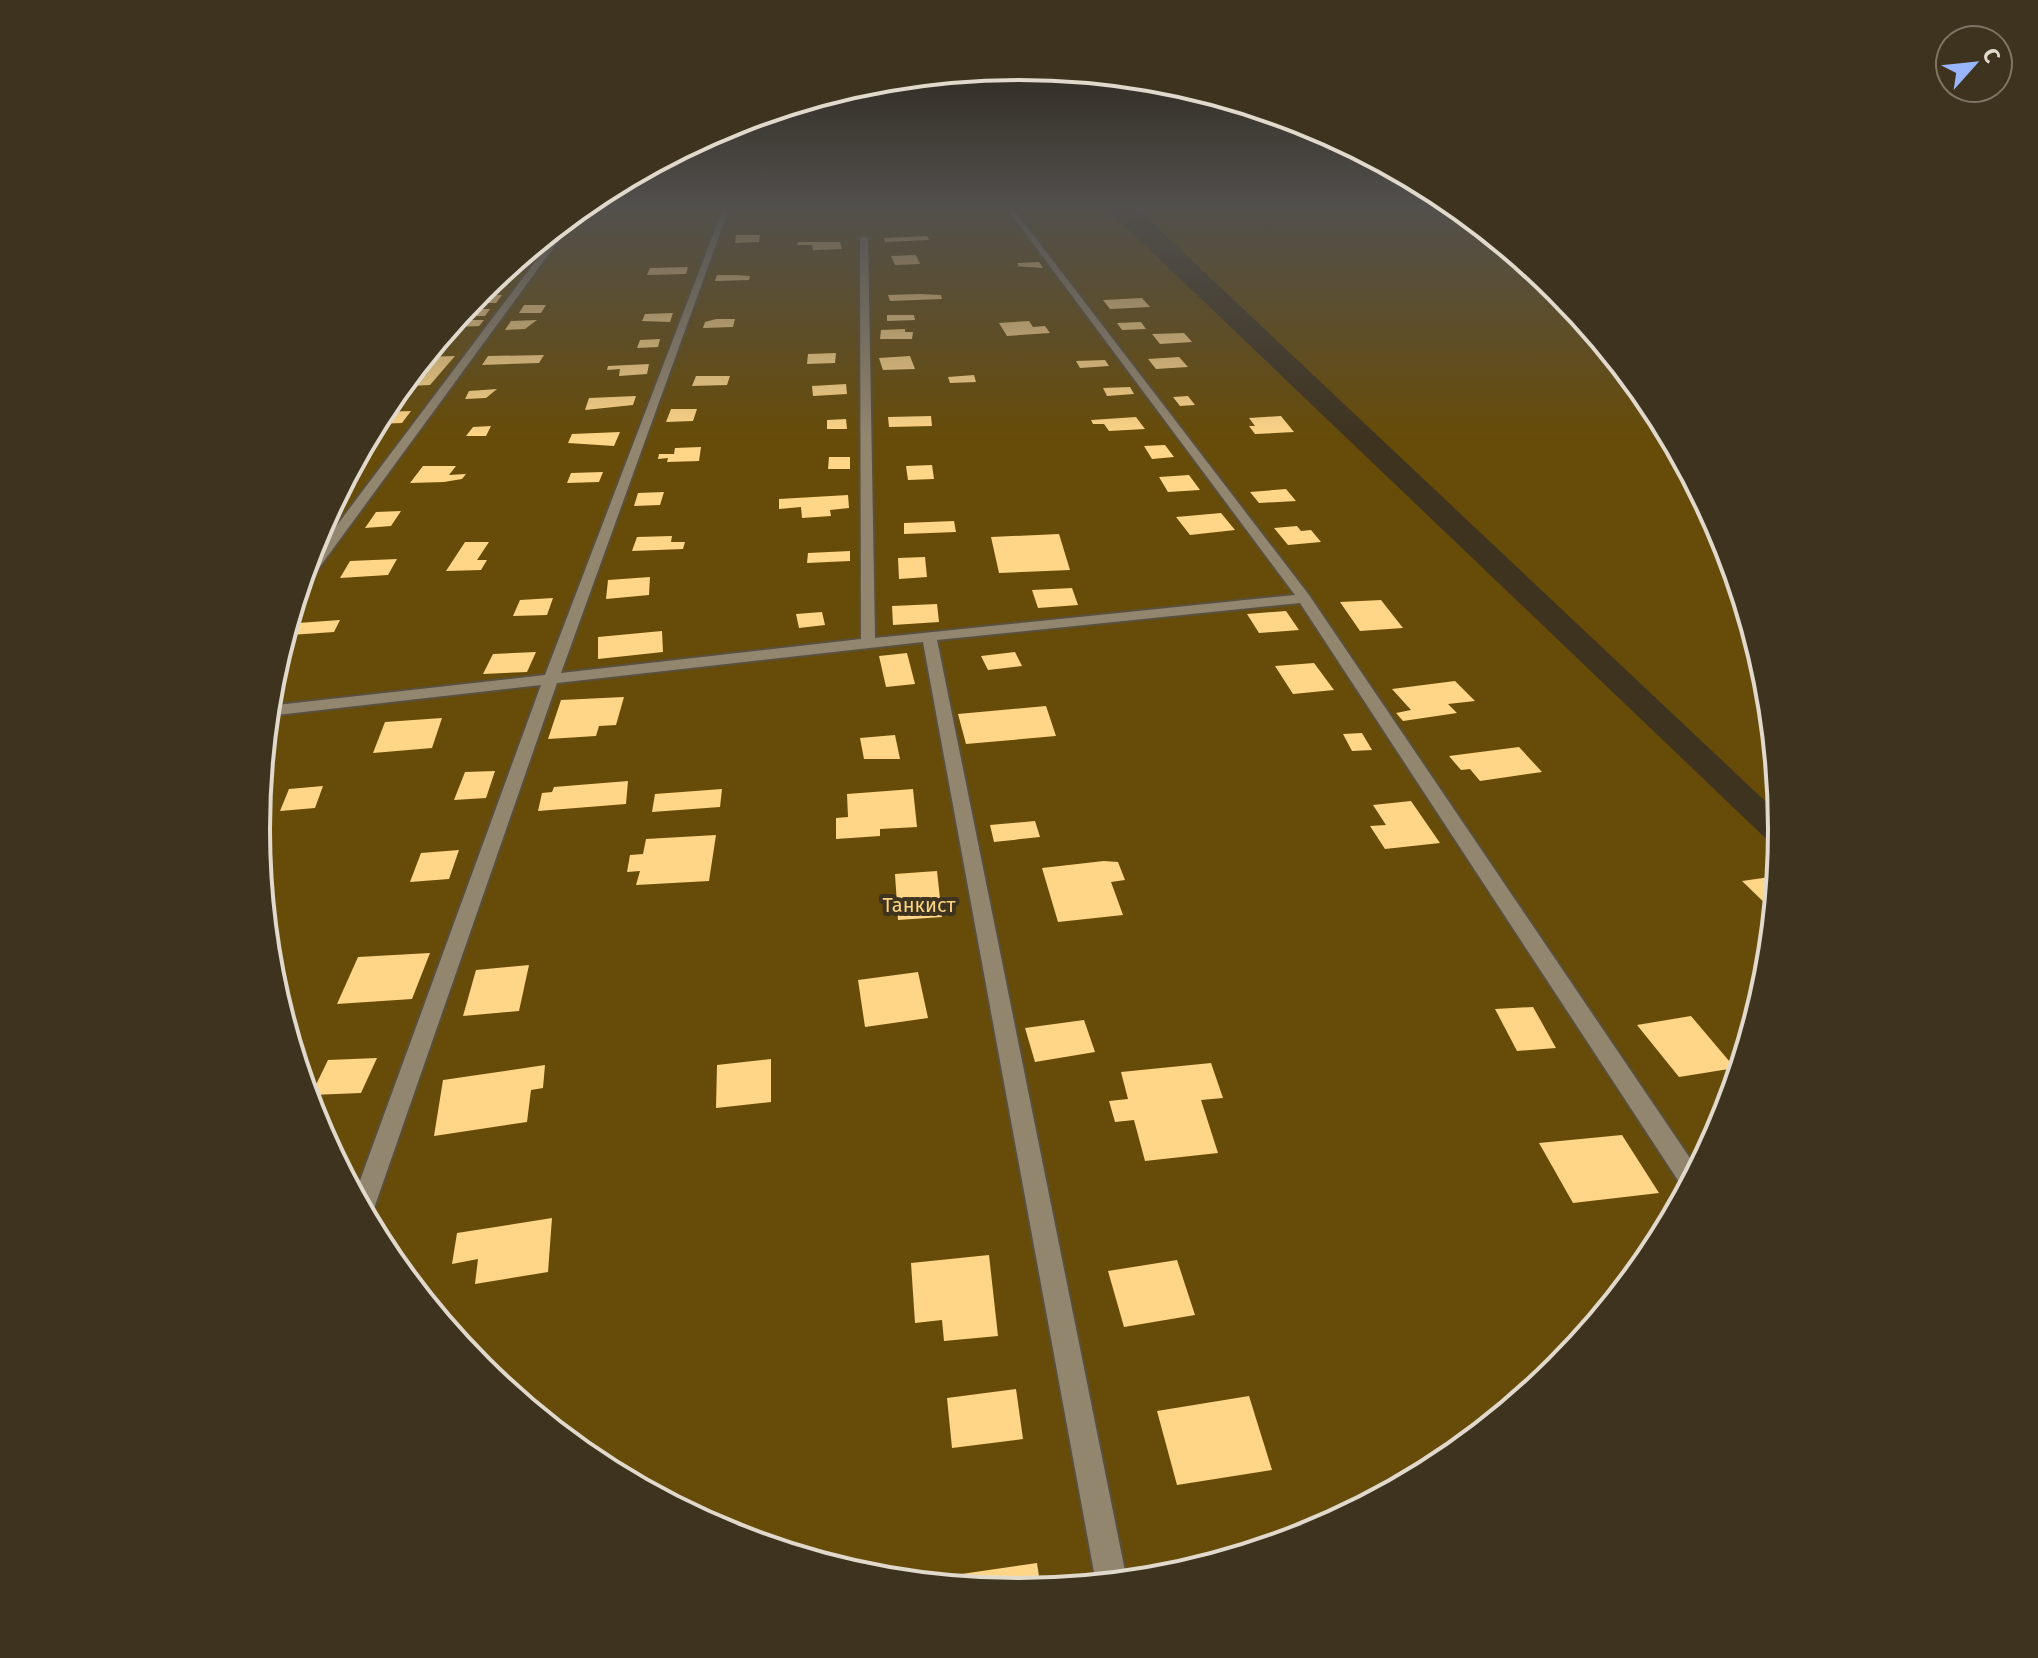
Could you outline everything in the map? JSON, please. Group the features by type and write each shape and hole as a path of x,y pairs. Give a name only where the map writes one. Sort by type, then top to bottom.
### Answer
{"lane":[{"path":"323,553 523,283"},
{"path":"367,1197 551,679 698,283"},
{"path":"864,283 868,643"},
{"path":"1066,283 1304,598 1685,1171"},
{"path":"280,710 868,643 1304,598"},
{"path":"929,637 1110,1573"}],"green space":[{"name":"Танкист","path":"506,283 1185,283 1768,840 1762,927 1754,975 1728,1070 1711,1116 1668,1204 1642,1245 1582,1323 1549,1359 1475,1423 1435,1452 1350,1501 1306,1521 1213,1552 1117,1572 1068,1576 1019,1578 921,1572 873,1564 778,1538 732,1521 644,1478 603,1452 525,1392 489,1359 425,1285 396,1245 347,1160 327,1116 296,1023 276,927 272,878 270,829 276,731 284,683 310,588 347,498 396,413 456,335"},
{"path":"1216,283 1532,283 1549,299 1613,373 1642,413 1691,498 1711,542 1728,588 1754,683 1762,731 1767,803"}],"building":[{"path":"493,295 502,295 496,303 485,303"},
{"path":"888,295 941,295 942,299 890,301"},
{"path":"1142,298 1150,307 1110,309 1103,300"},
{"path":"524,305 546,305 541,313 519,313"},
{"path":"480,309 490,309 485,316 473,316"},
{"path":"673,313 670,322 642,321 645,314"},
{"path":"887,315 914,315 915,320 887,321"},
{"path":"735,319 733,327 703,328 705,322"},
{"path":"470,320 484,320 479,326 464,327"},
{"path":"537,320 525,329 505,330 511,321"},
{"path":"1029,321 1033,327 1045,326 1050,333 1007,336 999,323"},
{"path":"1141,322 1146,329 1122,330 1117,323"},
{"path":"905,329 905,332 913,332 912,339 880,339 881,330"},
{"path":"1184,333 1192,342 1160,344 1152,334"},
{"path":"660,339 658,347 637,348 640,340"},
{"path":"836,353 835,363 807,364 808,354"},
{"path":"544,355 539,363 482,365 488,356"},
{"path":"455,356 430,385 416,386 425,373 438,357"},
{"path":"910,356 915,369 883,370 879,358"},
{"path":"1179,357 1188,367 1156,369 1148,359"},
{"path":"1105,360 1109,366 1080,368 1076,361"},
{"path":"649,364 647,374 619,376 620,369 607,370 608,366"},
{"path":"974,375 976,382 950,383 948,377"},
{"path":"696,376 730,376 727,385 692,386"},
{"path":"846,384 847,394 813,396 812,386"},
{"path":"1130,387 1134,394 1107,396 1103,388"},
{"path":"497,389 486,398 465,399 469,391"},
{"path":"636,396 633,405 585,410 589,398"},
{"path":"1188,396 1195,405 1180,406 1173,397"},
{"path":"671,409 697,409 693,421 666,422"},
{"path":"411,411 402,423 389,423 396,413"},
{"path":"931,416 932,426 889,427 888,417"},
{"path":"1281,416 1294,432 1255,434 1249,426 1255,426 1249,418"},
{"path":"1136,417 1145,429 1109,431 1104,424 1093,424 1091,420"},
{"path":"846,419 847,429 827,429 827,420"},
{"path":"491,426 486,436 466,436 473,427"},
{"path":"620,432 614,446 568,443 572,434"},
{"path":"1165,445 1174,457 1152,459 1144,446"},
{"path":"701,447 699,461 667,462 668,458 658,459 659,454 674,454 675,448"},
{"path":"829,457 850,457 850,469 828,469"},
{"path":"932,465 934,479 908,480 906,466"},
{"path":"423,466 456,466 449,475 466,474 462,479 444,482 410,483"},
{"path":"603,472 599,482 567,483 571,473"},
{"path":"1189,475 1200,490 1168,492 1159,477"},
{"path":"1286,489 1296,501 1259,503 1250,492"},
{"path":"664,492 660,505 634,506 638,493"},
{"path":"848,495 849,508 830,510 831,516 802,518 801,507 779,509 779,499"},
{"path":"401,511 391,526 365,528 376,512"},
{"path":"1221,513 1235,530 1190,535 1176,517"},
{"path":"954,521 956,532 904,534 904,523"},
{"path":"1297,526 1301,531 1311,530 1321,542 1288,545 1274,528"},
{"path":"1059,534 1070,570 999,573 991,537"},
{"path":"672,536 671,542 685,542 683,549 632,551 637,537"},
{"path":"465,542 489,542 477,560 487,560 481,570 446,571"},
{"path":"850,551 850,561 807,563 808,553"},
{"path":"925,557 927,577 899,579 898,558"},
{"path":"397,559 388,575 340,578 350,561"},
{"path":"650,577 649,595 606,599 608,580"},
{"path":"1072,588 1078,605 1038,608 1032,590"},
{"path":"553,598 547,615 513,616 520,600"},
{"path":"1381,600 1403,628 1360,631 1340,602"},
{"path":"937,604 939,622 893,625 892,606"},
{"path":"1286,611 1299,630 1259,633 1247,614"},
{"path":"822,612 825,625 799,628 796,614"},
{"path":"340,620 334,632 296,635 300,623"},
{"path":"662,631 663,652 598,659 598,637"},
{"path":"536,652 527,672 483,674 493,654"},
{"path":"1015,652 1022,666 988,670 981,656"},
{"path":"907,653 915,684 886,687 879,656"},
{"path":"1314,663 1334,690 1293,694 1275,666"},
{"path":"1455,681 1475,701 1448,704 1457,713 1403,721 1396,713 1411,710 1392,689"},
{"path":"624,697 616,725 599,726 596,736 548,739 561,700"},
{"path":"1046,706 1056,736 966,744 958,714"},
{"path":"442,718 432,748 373,753 385,722"},
{"path":"1362,733 1372,750 1352,751 1343,734"},
{"path":"895,735 900,759 864,759 860,738"},
{"path":"1519,747 1542,772 1480,781 1470,769 1461,770 1449,756"},
{"path":"495,771 486,798 454,800 465,772"},
{"path":"628,781 626,804 538,811 542,793 552,792 554,787"},
{"path":"323,786 315,808 280,811 289,789"},
{"path":"722,789 720,807 652,812 655,794"},
{"path":"913,789 917,827 880,829 880,836 836,839 836,818 848,817 847,794"},
{"path":"1411,801 1440,843 1385,849 1370,826 1386,825 1373,805"},
{"path":"1035,821 1040,837 994,842 990,825"},
{"path":"716,835 709,881 636,885 640,871 627,872 630,855 643,854 646,839"},
{"path":"459,850 449,879 410,882 421,853"},
{"path":"1118,862 1125,880 1111,882 1123,915 1058,922 1042,868"},
{"path":"937,871 942,917 898,920 895,874"},
{"path":"1766,878 1764,902 1742,881"},
{"path":"430,953 412,999 337,1004 358,957"},
{"path":"529,965 519,1011 463,1016 476,970"},
{"path":"918,972 928,1018 865,1027 858,980"},
{"path":"1533,1007 1556,1048 1517,1051 1495,1009"},
{"path":"1691,1016 1730,1062 1728,1069 1679,1077 1637,1025"},
{"path":"1084,1020 1095,1052 1035,1062 1025,1028"},
{"path":"377,1058 361,1093 319,1095 316,1085 328,1060"},
{"path":"771,1059 771,1102 716,1108 717,1065"},
{"path":"1211,1063 1223,1098 1201,1100 1218,1153 1145,1161 1134,1120 1115,1122 1109,1101 1128,1099 1121,1072"},
{"path":"545,1065 543,1088 531,1090 527,1122 434,1136 443,1080"},
{"path":"1622,1135 1659,1193 1573,1203 1539,1143"},
{"path":"552,1218 548,1272 475,1284 478,1259 452,1264 457,1233"},
{"path":"989,1255 998,1336 944,1341 942,1320 915,1323 911,1263"},
{"path":"1177,1260 1195,1315 1124,1327 1108,1271"},
{"path":"1016,1389 1023,1439 952,1448 947,1398"},
{"path":"1249,1396 1272,1470 1177,1485 1157,1411"},
{"path":"1037,1563 1039,1577 1019,1578 956,1575"}]}
